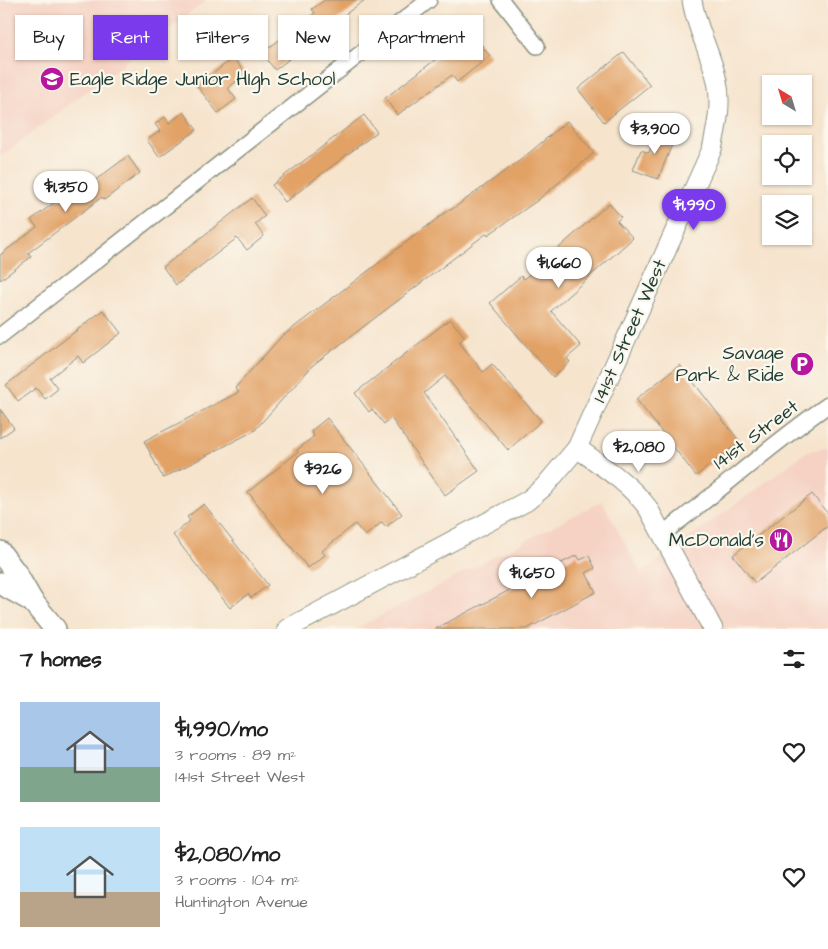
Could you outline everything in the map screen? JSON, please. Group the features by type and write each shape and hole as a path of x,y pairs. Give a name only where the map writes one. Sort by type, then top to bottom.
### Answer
{"main road":[{"path":"0,552 16,573 32,601 55,629"},
{"path":"0,583 32,601"}],"street":[{"path":"0,336 429,0"},
{"path":"501,0 537,46"},
{"name":"141st Street West","path":"287,629 527,501 544,487 577,448 712,149 720,103 718,82 694,15 692,0"},
{"name":"141st Street","path":"662,534 693,512 750,464 828,406"},
{"path":"577,448 623,482 638,495 648,508 714,629"}],"shaded area":[{"name":"Eagle Ridge Junior HIgh School","path":"0,0 207,0 187,15 178,15 178,22 168,30 168,15 93,15 93,60 128,60 0,157"},
{"path":"828,448 828,629 355,629 602,501 641,573 808,451"}],"building":[{"path":"325,0 365,0 344,15 312,15 315,13 312,9"},
{"path":"278,41 278,60 288,60 275,70 267,60 268,48"},
{"path":"483,47 490,56 457,82 452,75 397,115 385,98 435,60 483,60"},
{"path":"624,52 650,85 604,122 578,89"},
{"path":"230,60 235,60 246,74 228,88 236,99 218,113 197,86"},
{"path":"184,112 197,130 159,157 147,140 160,131 155,124 165,117 169,123"},
{"path":"364,115 377,132 285,202 272,185"},
{"path":"567,121 594,153 538,200 488,235 487,233 313,365 254,431 163,478 144,441 239,392 235,388 281,337 450,209 522,159"},
{"path":"658,128 676,135 658,179 633,170 641,150 649,153"},
{"path":"128,156 140,173 104,200 102,197 28,253 31,257 0,280 0,255 37,227 31,220 70,191 74,196"},
{"path":"252,198 265,216 255,224 264,236 247,250 237,238 176,285 163,267"},
{"path":"609,203 621,217 617,221 633,238 551,311 581,346 567,358 570,362 553,377 490,303 521,276 524,279"},
{"path":"103,310 121,333 83,363 78,356 50,378 58,389 45,399 36,388 18,401 6,385"},
{"path":"450,319 465,337 459,342 483,372 492,364 541,421 508,450 445,376 424,393 479,471 445,495 391,418 384,424 372,409 369,412 355,393"},
{"path":"680,365 740,442 696,476 636,399"},
{"path":"0,409 14,428 0,438"},
{"path":"327,418 402,514 386,527 382,522 365,536 355,524 322,551 325,555 308,568 248,492 298,452 297,450 314,436 311,431"},
{"name":"McDonald's","path":"812,494 828,514 828,526 755,583 733,555"},
{"path":"204,504 268,585 251,598 248,594 230,608 173,535 190,521 187,517"},
{"path":"577,555 580,560 589,556 595,568 586,573 596,592 527,629 435,629"}],"place":[{"name":"Eagle Ridge Junior HIgh School","path":"52,79"},
{"name":"Savage Park & Ride","path":"802,364"},
{"name":"McDonald's","path":"781,540"}]}
